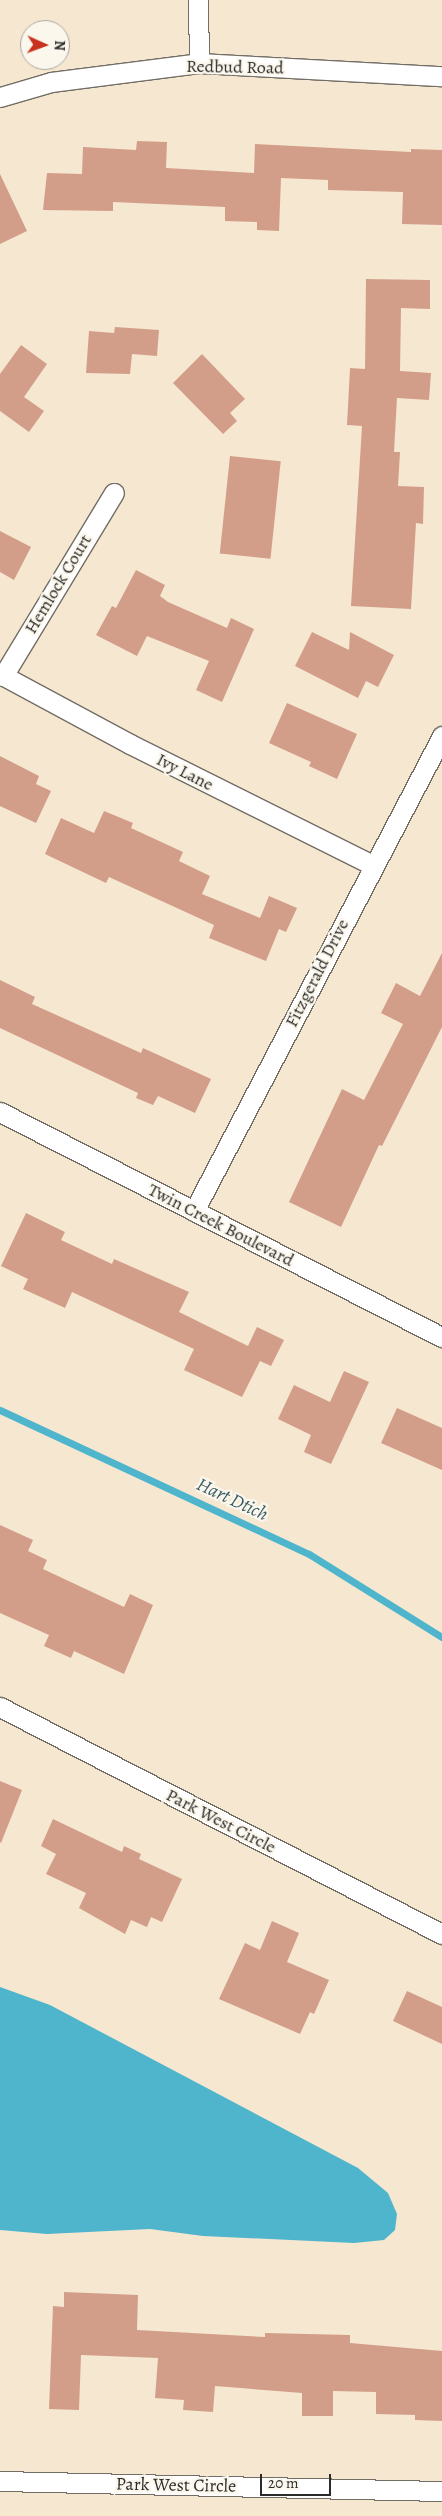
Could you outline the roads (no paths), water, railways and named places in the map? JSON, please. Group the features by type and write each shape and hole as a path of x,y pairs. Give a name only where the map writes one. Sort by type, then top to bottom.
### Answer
{"street":[{"path":"198,0 199,63"},
{"name":"Redbud Road","path":"0,97 51,82 199,63 442,76"},
{"name":"Hemlock Court","path":"1,675 114,493"},
{"name":"Ivy Lane","path":"1,675 248,804 373,864"},
{"name":"Fitzgerald Drive","path":"194,1211 373,864 442,736"},
{"name":"Twin Creek Boulevard","path":"0,1112 442,1337"},
{"name":"Park West Circle","path":"0,1707 442,1934"},
{"name":"Park West Circle","path":"0,2481 442,2491"}],"water":[{"path":"0,1987 50,2005 358,2168 388,2193 397,2214 395,2230 384,2240 354,2243 203,2236 150,2229 47,2234 0,2230"}],"waterway":[{"name":"Hart Dtich","path":"0,1410 309,1554 442,1637"}]}
